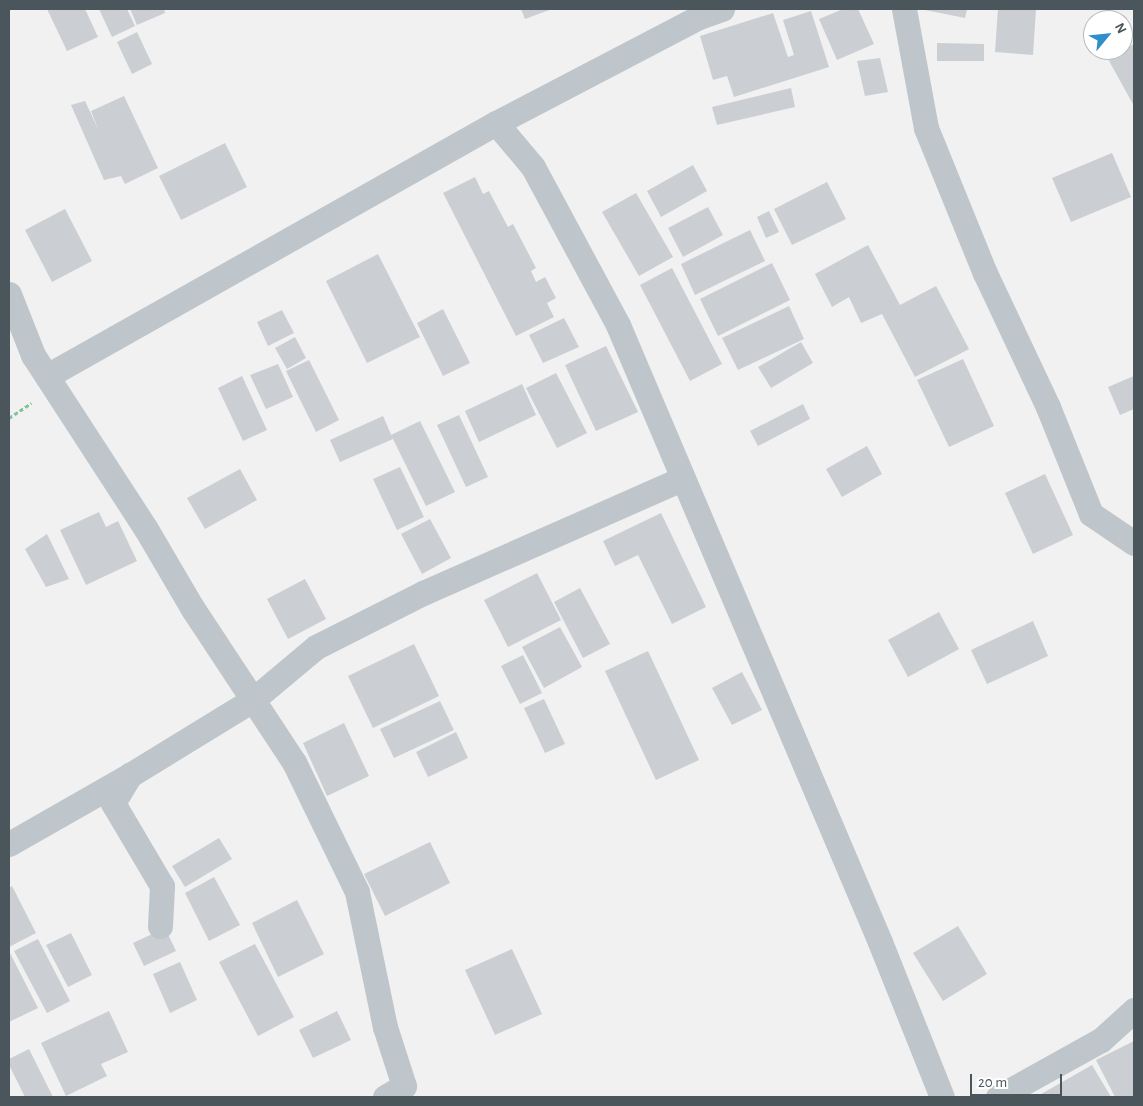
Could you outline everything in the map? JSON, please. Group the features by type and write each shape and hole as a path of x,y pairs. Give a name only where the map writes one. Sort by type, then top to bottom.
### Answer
{"street":[{"path":"47,376 496,123 699,17 722,9"},
{"path":"904,9 926,128 985,273 1048,407 1091,514 1134,543"},
{"path":"496,123 533,167 618,326 880,942 942,1097"},
{"path":"9,294 33,355 193,609 294,762 357,892 399,1093"},
{"path":"9,844 130,775 254,699 316,647 432,588 682,479"},
{"path":"130,775 113,803 162,886 160,926"},
{"path":"998,1097 1101,1040 1134,1010"}],"building":[{"path":"47,9 85,9 98,37 67,51"},
{"path":"99,9 127,9 135,26 112,37"},
{"path":"130,9 164,9 165,13 137,25"},
{"path":"521,9 552,9 525,19"},
{"path":"843,9 858,9 874,44 837,60 819,19"},
{"path":"920,9 967,9 965,18"},
{"path":"998,9 1036,9 1033,55 995,52"},
{"path":"811,11 829,67 734,97 727,76 713,80 700,36 773,13 788,57 794,55 783,20"},
{"path":"137,32 152,64 132,74 117,42"},
{"path":"937,43 984,44 984,61 937,61"},
{"path":"1133,45 1134,106 1109,60 1133,60"},
{"path":"880,58 888,92 865,96 857,61"},
{"path":"791,88 795,107 717,125 712,107"},
{"path":"124,96 158,168 125,184 121,176 104,180 71,105 85,101 99,131 91,111"},
{"path":"225,143 247,187 181,220 159,176"},
{"path":"1112,153 1131,197 1071,222 1052,178"},
{"path":"693,165 707,191 661,217 647,191"},
{"path":"475,177 483,194 489,191 508,227 513,224 536,268 531,271 536,282 545,277 556,298 547,303 554,317 516,336 443,193"},
{"path":"827,182 846,219 792,245 774,209"},
{"path":"636,193 673,257 639,276 602,212"},
{"path":"708,207 723,235 683,257 668,228"},
{"path":"65,209 92,261 52,282 25,230"},
{"path":"769,211 779,232 766,238 757,217"},
{"path":"750,230 765,261 695,295 681,264"},
{"path":"868,245 900,305 936,286 969,349 915,377 882,314 861,323 849,297 832,307 815,274"},
{"path":"378,254 420,337 367,363 326,281"},
{"path":"772,263 790,300 718,336 700,299"},
{"path":"672,268 722,364 690,381 640,285"},
{"path":"789,306 804,339 738,370 722,338"},
{"path":"443,309 470,363 443,376 417,323"},
{"path":"282,310 294,333 268,346 257,322"},
{"path":"564,318 579,347 543,363 529,335"},
{"path":"295,337 306,358 287,369 275,348"},
{"path":"801,342 813,363 771,388 758,367"},
{"path":"606,346 638,412 596,431 565,365"},
{"path":"963,359 994,426 949,447 917,380"},
{"path":"309,360 339,420 316,432 286,371"},
{"path":"278,364 293,397 266,409 250,375"},
{"path":"556,373 587,433 557,448 526,388"},
{"path":"242,376 267,430 243,441 218,388"},
{"path":"1134,376 1134,409 1120,415 1108,387"},
{"path":"522,384 536,415 479,442 465,411"},
{"path":"803,404 810,419 758,446 750,431"},
{"path":"459,415 488,477 466,487 437,425"},
{"path":"383,416 393,439 340,462 330,440"},
{"path":"420,421 455,492 426,506 391,435"},
{"path":"867,446 882,474 842,497 826,469"},
{"path":"400,467 424,517 397,530 373,479"},
{"path":"240,469 257,500 205,529 187,498"},
{"path":"1045,474 1073,535 1033,554 1005,493"},
{"path":"99,512 106,527 118,521 137,561 86,585 60,530"},
{"path":"661,513 706,607 672,624 638,555 615,566 603,541"},
{"path":"430,519 451,558 422,574 401,534"},
{"path":"47,534 69,579 46,587 25,549"},
{"path":"537,573 561,620 508,647 484,600"},
{"path":"305,579 326,619 288,639 267,599"},
{"path":"580,588 610,644 583,658 554,602"},
{"path":"939,612 959,649 908,677 888,640"},
{"path":"1033,621 1048,656 987,684 971,650"},
{"path":"560,627 582,667 544,688 522,647"},
{"path":"414,644 439,696 373,728 348,676"},
{"path":"648,651 699,760 656,780 605,671"},
{"path":"523,655 542,693 520,704 501,666"},
{"path":"742,672 762,710 732,725 712,688"},
{"path":"544,699 565,744 545,753 524,708"},
{"path":"440,701 454,730 394,758 380,729"},
{"path":"344,723 369,776 327,796 303,743"},
{"path":"456,732 468,758 428,777 416,752"},
{"path":"219,838 232,859 185,887 172,866"},
{"path":"430,842 450,883 385,916 364,874"},
{"path":"214,877 240,925 209,941 185,893"},
{"path":"12,886 36,933 9,947 9,888"},
{"path":"297,900 324,954 278,977 252,923"},
{"path":"958,926 987,974 943,1001 913,953"},
{"path":"165,928 176,951 144,966 133,943"},
{"path":"71,933 92,975 68,987 46,945"},
{"path":"38,939 70,1001 47,1013 14,951"},
{"path":"255,944 294,1017 258,1036 219,962"},
{"path":"512,949 542,1014 495,1035 465,970"},
{"path":"9,951 38,1008 9,1022"},
{"path":"180,962 197,1000 170,1013 153,974"},
{"path":"109,1011 128,1052 101,1064 107,1076 66,1096 41,1043"},
{"path":"337,1011 351,1040 313,1058 299,1030"},
{"path":"1134,1041 1134,1097 1115,1097 1096,1060"},
{"path":"29,1049 53,1097 25,1097 9,1065 9,1059"},
{"path":"1092,1065 1111,1097 1036,1097"}]}
